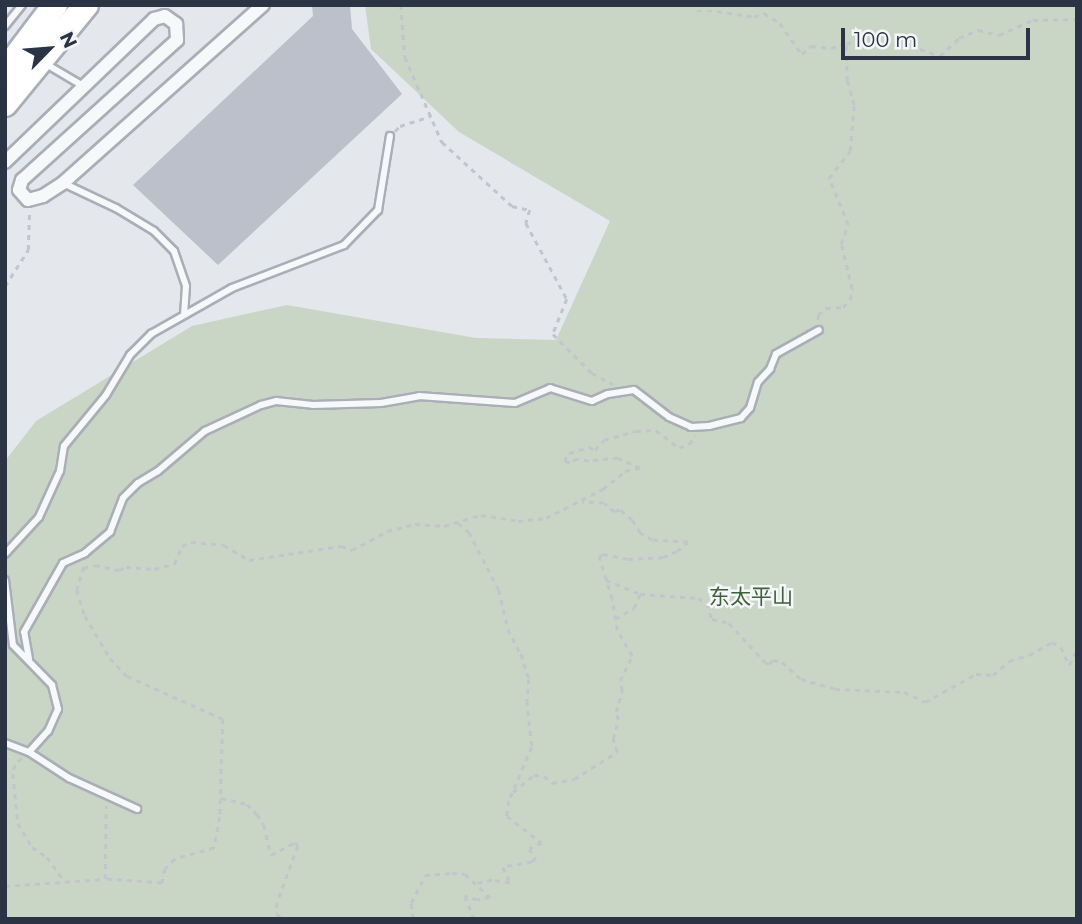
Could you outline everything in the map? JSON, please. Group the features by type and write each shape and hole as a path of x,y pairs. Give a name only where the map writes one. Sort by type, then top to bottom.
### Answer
{"highway":[{"path":"5,71 55,5"},
{"path":"5,104 86,5"}],"street":[{"path":"5,162 154,19 165,16 176,24 177,40 22,180 19,190 28,200 43,196 63,183 263,5"}],"lane":[{"path":"5,26 22,5"},
{"path":"42,60 83,86"},
{"path":"5,554 39,517 60,471 64,446 106,395 130,355 151,334 232,288 344,245 378,210 390,136"},
{"path":"63,183 145,225 174,251 186,286 184,314"},
{"path":"30,659 24,632 46,590 63,564 110,532 123,498 138,483 158,471 205,431 261,405 276,401 313,405 381,403 419,396 515,403 550,388 592,401 634,390 669,417 697,426 728,423 741,418 750,408 758,382 770,369 776,354 819,330"},
{"path":"5,580 13,645 30,659 52,685 58,709 48,731 29,752"},
{"path":"5,743 29,752 69,778 136,809"}],"path":[{"path":"401,5 405,57 442,142 512,205 530,210 526,223 567,299 553,334 593,373 624,392"},
{"path":"697,11 717,10 754,17 764,13 780,23 802,54 811,46 831,48 859,39 920,49 940,57 959,38 978,30 999,35 1033,20 1077,19"},
{"path":"819,330 818,315 826,308 843,307 850,300 852,289 841,244 849,225 828,178 850,151 854,104 847,81 845,44"},
{"path":"390,136 400,126 430,116"},
{"path":"5,286 28,250 30,230 26,198"},
{"path":"83,568 95,565 120,570 126,567 154,569 174,564 182,546 191,542 224,545 249,560 341,546 352,550 387,531 415,524 444,526 481,515 518,522 545,518 580,502 625,471 640,468 618,458 597,461 577,459 570,463 564,461 569,453 589,447 595,450 610,437 650,429 666,434 679,447 689,444 697,426"},
{"path":"513,792 534,775 544,776 552,783 574,779 617,752 613,739 622,691 620,681 632,656 617,630 599,557 603,554 628,559 663,557 688,542 652,540 640,533 632,520 620,510 614,512 604,503 580,502"},
{"path":"458,523 468,532 499,590 508,629 521,654 529,678 527,701 532,747 513,792 507,816 542,843 530,849 536,858 532,862 503,867 510,883 492,880 474,884"},
{"path":"5,886 105,879 162,883 165,869 175,859 214,848 221,799 223,719 127,676 110,658 85,616 77,590 83,568 98,542"},
{"path":"606,580 640,594 698,598 707,603 712,619 729,623 765,662 782,662 801,679 835,689 904,692 925,702 976,674 993,675 1009,661 1029,656 1052,642 1061,648 1069,665 1077,650"},
{"path":"615,620 634,608 640,594"},
{"path":"29,752 15,765 13,774 18,823 32,847 47,857 64,880"},
{"path":"105,879 106,795"},
{"path":"221,799 247,804 257,814 264,825 271,855 295,842 298,846 277,903 277,914 282,919"},
{"path":"413,919 411,903 425,875 465,874 490,897 477,900 465,896 474,918 480,919"},
{"path":"487,919 493,919"}],"green space":[{"name":"东太平山","path":"365,5 1077,5 1077,919 5,919 5,461 36,421 192,326 287,305 476,338 556,340 610,221 459,132 371,49"}],"building":[{"path":"312,5 350,5 352,29 402,94 218,265 133,185 313,16"}]}
